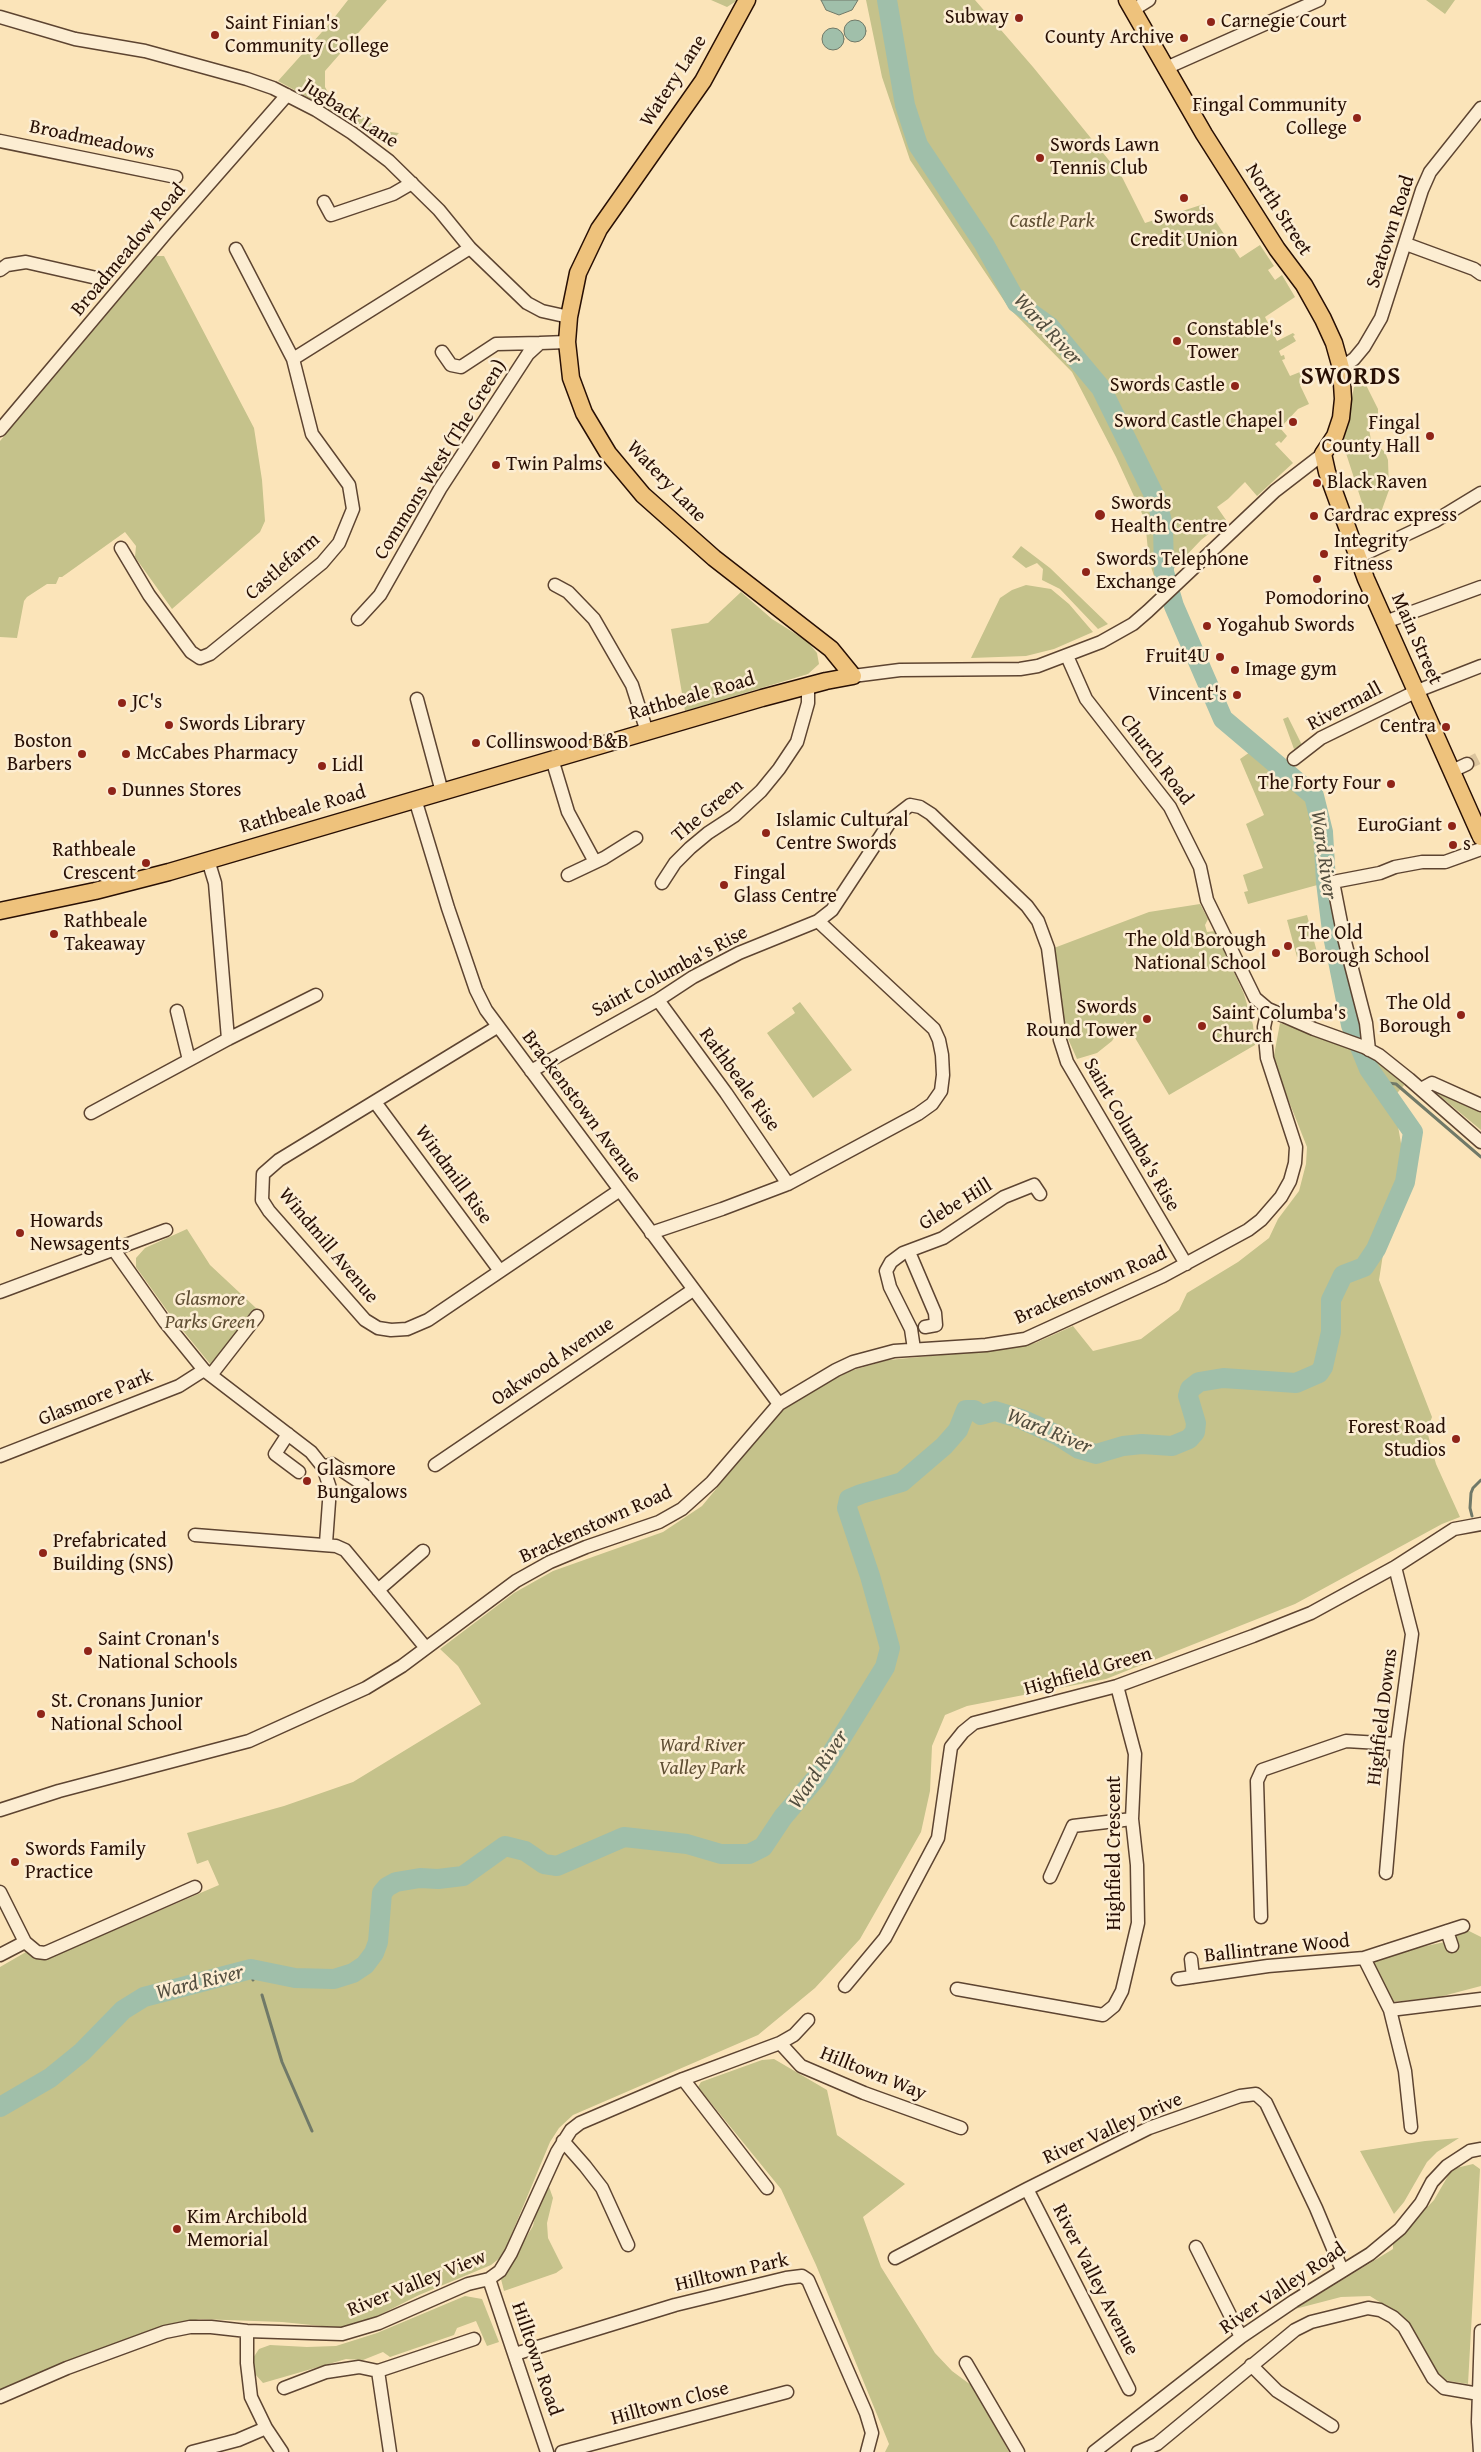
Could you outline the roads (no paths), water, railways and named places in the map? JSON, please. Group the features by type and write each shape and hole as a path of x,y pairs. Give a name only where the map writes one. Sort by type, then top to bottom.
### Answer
{"main road":[{"name":"Watery Lane","path":"747,0 702,81 600,229 578,272 569,317 567,342 571,378 584,413 608,453 644,495 714,558 832,649 853,676"},
{"name":"North Street","path":"1130,5 1204,134 1323,319 1334,343 1341,368 1341,418 1335,436 1323,454"},
{"name":"Main Street","path":"1323,454 1329,479 1358,557 1481,837"},
{"name":"Rathbeale Road","path":"0,911 108,888 808,686 853,676"}],"street":[{"path":"1130,5 1149,0"},
{"path":"1166,68 1319,0"},
{"name":"Jugback Lane","path":"0,17 68,37 147,51 247,79 287,95 352,133 389,161 412,183 470,248 527,302 542,311 569,317"},
{"name":"Broadmeadow Road","path":"0,430 166,233 287,95"},
{"name":"Seatown Road","path":"1341,368 1354,359 1374,331 1387,302 1422,190 1430,172 1481,108"},
{"name":"Broadmeadows","path":"0,141 176,176"},
{"path":"324,202 331,215 393,194 412,183"},
{"path":"293,359 470,248"},
{"name":"Castlefarm","path":"120,548 149,595 191,652 200,658 210,654 322,563 339,543 353,509 349,485 312,434 293,359 236,249"},
{"path":"1404,249 1474,269 1481,274"},
{"path":"0,270 7,265 26,262 100,279"},
{"path":"442,352 451,365 462,367 496,344 567,342"},
{"name":"Commons West (The Green)","path":"358,619 380,595 440,489 528,354 540,343"},
{"name":"Rathbeale Road","path":"853,676 900,670 1020,669 1038,666 1067,656 1110,637 1133,624 1161,600 1275,491 1323,454"},
{"path":"1358,557 1435,521 1481,493"},
{"path":"555,585 568,592 594,619 632,684 647,732"},
{"path":"1385,622 1481,587"},
{"name":"Church Road","path":"1067,656 1086,699 1170,807 1200,867 1207,900 1254,998 1268,1009 1314,1029 1367,1048 1387,1061 1421,1089 1481,1142"},
{"name":"Rivermall","path":"1294,759 1321,738 1416,691 1481,666"},
{"name":"The Green","path":"662,883 675,863 690,848 708,833 734,816 761,791 779,768 797,742 808,703 808,686"},
{"path":"417,699 442,792"},
{"path":"552,759 568,812 595,862"},
{"path":"1452,771 1467,764"},
{"name":"Brackenstown Avenue","path":"415,799 448,908 476,990 497,1027 779,1404"},
{"name":"Saint Columba's Rise","path":"531,1071 658,1000 693,976 739,953 818,921 832,910 892,819 910,804 931,814 1027,906 1038,921 1049,955 1060,1040 1067,1062 1186,1264"},
{"path":"568,875 636,838"},
{"path":"1367,1048 1366,1023 1344,938 1333,882 1380,873 1395,867 1422,862 1445,862 1481,849"},
{"path":"208,860 215,883 228,1039"},
{"path":"651,1232 722,1209 788,1184 918,1114 932,1104 941,1091 943,1075 939,1040 934,1029 818,921"},
{"path":"91,1113 228,1039 316,995"},
{"name":"Rathbeale Rise","path":"658,1000 726,1093 788,1184"},
{"name":"Brackenstown Road","path":"0,1810 59,1791 249,1741 366,1688 402,1666 516,1581 550,1562 586,1547 659,1522 682,1509 712,1482 779,1404 821,1377 853,1362 878,1355 914,1349 986,1345 1025,1339 1186,1264 1248,1230 1261,1220 1281,1197 1290,1181 1295,1163 1296,1147 1267,1058 1264,1027 1268,1009"},
{"path":"177,1011 189,1060"},
{"name":"Windmill Avenue","path":"497,1027 279,1160 263,1174 262,1200 269,1211 365,1320 378,1328 391,1330 407,1329 428,1320 620,1190"},
{"path":"1421,1089 1432,1082 1481,1105"},
{"name":"Windmill Rise","path":"375,1102 500,1271"},
{"name":"Glebe Hill","path":"914,1349 912,1329 890,1287 886,1271 891,1262 909,1252 943,1238 1004,1197 1034,1185 1040,1194"},
{"path":"0,1278 2,1291 166,1230"},
{"path":"114,1250 165,1322 207,1372 311,1452 323,1467 330,1488 326,1543"},
{"path":"909,1252 935,1313 936,1325 925,1327"},
{"name":"Oakwood Avenue","path":"435,1465 693,1290"},
{"name":"Glasmore Park","path":"0,1456 179,1386 207,1372 257,1316"},
{"path":"288,1434 275,1454 299,1472"},
{"path":"323,1467 332,1464 364,1485"},
{"name":"Highfield Green","path":"845,1986 884,1938 938,1838 951,1747 962,1732 974,1723 1117,1686 1205,1655 1311,1613 1395,1567 1454,1529 1481,1524"},
{"path":"195,1535 326,1543 345,1550 426,1648"},
{"path":"378,1590 423,1551"},
{"name":"Highfield Downs","path":"1386,1873 1397,1744 1412,1634 1395,1567"},
{"name":"Highfield Crescent","path":"957,1989 1103,2015 1114,2006 1122,1991 1138,1923 1138,1865 1132,1819 1135,1754 1117,1686"},
{"path":"1261,1917 1257,1781 1262,1770 1346,1741 1397,1744"},
{"path":"1050,1877 1073,1826 1132,1819"},
{"path":"0,1892 25,1942 37,1952 55,1950 195,1887"},
{"name":"Ballintrane Wood","path":"1178,1980 1268,1966 1364,1958 1463,1926"},
{"path":"1447,1931 1452,1946"},
{"path":"0,1956 25,1942"},
{"name":"Ballintrane Wood","path":"1364,1958 1390,2010 1405,2071 1411,2127"},
{"name":"Ballintrane Wood","path":"1191,1959 1193,1977"},
{"path":"1390,2010 1481,1999"},
{"name":"River Valley View","path":"0,2396 66,2368 165,2332 190,2327 342,2334 379,2324 442,2294 468,2284 489,2279 500,2271 511,2253 563,2141 580,2123 683,2079 780,2043 794,2035 808,2020"},
{"name":"Hilltown Way","path":"780,2043 801,2066 864,2093 960,2128"},
{"path":"683,2079 767,2188"},
{"name":"River Valley Drive","path":"895,2258 1149,2128 1240,2096 1256,2094 1266,2104 1270,2112 1316,2208 1342,2270"},
{"path":"563,2141 602,2188 628,2245"},
{"name":"River Valley Road","path":"1094,2452 1240,2337 1342,2270 1370,2254 1400,2229 1421,2203 1432,2182 1447,2166 1470,2151 1481,2149"},
{"name":"River Valley Avenue","path":"1027,2189 1129,2389"},
{"path":"1196,2247 1240,2337"},
{"name":"Hilltown Park","path":"515,2354 675,2306 786,2278 802,2276 808,2280 866,2413 872,2433 867,2452"},
{"name":"Hilltown Road","path":"489,2279 547,2452"},
{"path":"1138,2452 1160,2448 1251,2364 1295,2330 1311,2322 1368,2308 1380,2310 1393,2317 1404,2327 1433,2378 1444,2388 1479,2394"},
{"path":"247,2331 247,2363 251,2397 266,2428 282,2452"},
{"path":"1480,2452 1481,2331"},
{"path":"284,2388 326,2372 359,2367 378,2371 474,2339"},
{"path":"966,2362 1018,2452"},
{"path":"1251,2364 1277,2391 1332,2426"},
{"path":"378,2371 390,2452"},
{"name":"Hilltown Close","path":"562,2452 787,2392"},
{"path":"192,2452 238,2440 266,2428"}],"waterway":[{"name":"Ward River","path":"0,2107 50,2078 82,2052 123,2010 144,1997 251,1969 295,1978 334,1979 353,1973 365,1965 374,1953 378,1942 382,1893 387,1887 396,1882 420,1878 438,1879 463,1876 505,1846 525,1851 544,1864 557,1866 624,1837 687,1844 721,1854 749,1854 763,1847 783,1817 817,1777 885,1667 890,1648 870,1576 847,1508 849,1499 902,1482 944,1446 958,1430 966,1410 974,1410 981,1415 995,1411 1021,1419 1057,1435 1079,1449 1096,1454 1123,1446 1142,1444 1172,1446 1189,1439 1195,1432 1196,1423 1188,1396 1190,1389 1199,1382 1223,1378 1296,1383 1319,1373 1323,1367 1331,1332 1331,1300 1343,1275 1364,1267 1376,1249 1405,1182 1413,1132 1369,1069 1351,1025 1332,931 1326,882 1323,832 1314,796 1223,719 1174,606 1164,572 1163,526 1157,501 1101,388 1049,326 1017,303 984,244 918,145 905,105 887,0"},
{"path":"1380,1082 1396,1084 1481,1157"},
{"path":"1472,1516 1470,1508 1471,1493 1481,1480"},
{"path":"251,1969 253,1980"},
{"path":"262,1995 282,2062 312,2131"}],"tunnel":[{"path":"1467,764 1481,757"}],"place":[{"name":"Subway","path":"1019,18"},
{"name":"Carnegie Court","path":"1211,22"},
{"name":"Saint Finian's Community College","path":"215,35"},
{"name":"County Archive","path":"1184,38"},
{"name":"Fingal Community College","path":"1357,118"},
{"name":"Swords Lawn Tennis Club","path":"1040,158"},
{"name":"Swords Credit Union","path":"1184,198"},
{"name":"Constable's Tower","path":"1177,341"},
{"name":"Swords Castle","path":"1235,386"},
{"name":"Sword Castle Chapel","path":"1293,422"},
{"name":"Fingal County Hall","path":"1430,436"},
{"name":"Twin Palms","path":"496,465"},
{"name":"Black Raven","path":"1317,483"},
{"name":"Swords Health Centre","path":"1100,515"},
{"name":"Cardrac express","path":"1314,516"},
{"name":"Integrity Fitness","path":"1324,554"},
{"name":"Swords Telephone Exchange","path":"1086,572"},
{"name":"Pomodorino","path":"1317,579"},
{"name":"Yogahub Swords","path":"1207,626"},
{"name":"Fruit4U","path":"1220,657"},
{"name":"Image gym","path":"1235,670"},
{"name":"Vincent's","path":"1237,695"},
{"name":"JC's","path":"122,703"},
{"name":"Swords Library","path":"169,725"},
{"name":"Centra","path":"1446,727"},
{"name":"Collinswood B&B","path":"476,743"},
{"name":"Boston Barbers","path":"82,754"},
{"name":"McCabes Pharmacy","path":"126,754"},
{"name":"Lidl","path":"322,766"},
{"name":"The Forty Four","path":"1391,784"},
{"name":"Dunnes Stores","path":"112,791"},
{"name":"EuroGiant","path":"1452,826"},
{"name":"Islamic Cultural Centre Swords","path":"766,833"},
{"name":"s","path":"1453,845"},
{"name":"Rathbeale Crescent","path":"146,863"},
{"name":"Fingal Glass Centre","path":"724,885"},
{"name":"Rathbeale Takeaway","path":"54,934"},
{"name":"The Old Borough School","path":"1288,946"},
{"name":"The Old Borough National School","path":"1276,953"},
{"name":"The Old Borough","path":"1461,1015"},
{"name":"Swords Round Tower","path":"1147,1019"},
{"name":"Saint Columba's Church","path":"1202,1026"},
{"name":"Howards Newsagents","path":"20,1233"},
{"name":"Forest Road Studios","path":"1456,1439"},
{"name":"Glasmore Bungalows","path":"307,1481"},
{"name":"Prefabricated Building (SNS)","path":"43,1553"},
{"name":"Saint Cronan's National Schools","path":"88,1651"},
{"name":"St. Cronans Junior National School","path":"41,1714"},
{"name":"Swords Family Practice","path":"15,1862"},
{"name":"Kim Archibold Memorial","path":"177,2229"}],"district":[{"name":"SWORDS","path":"1351,378"}],"park label":[{"name":"Castle Park","path":"1052,222"},
{"name":"Glasmore Parks Green","path":"210,1312"},
{"name":"Ward River Valley Park","path":"702,1758"}]}
